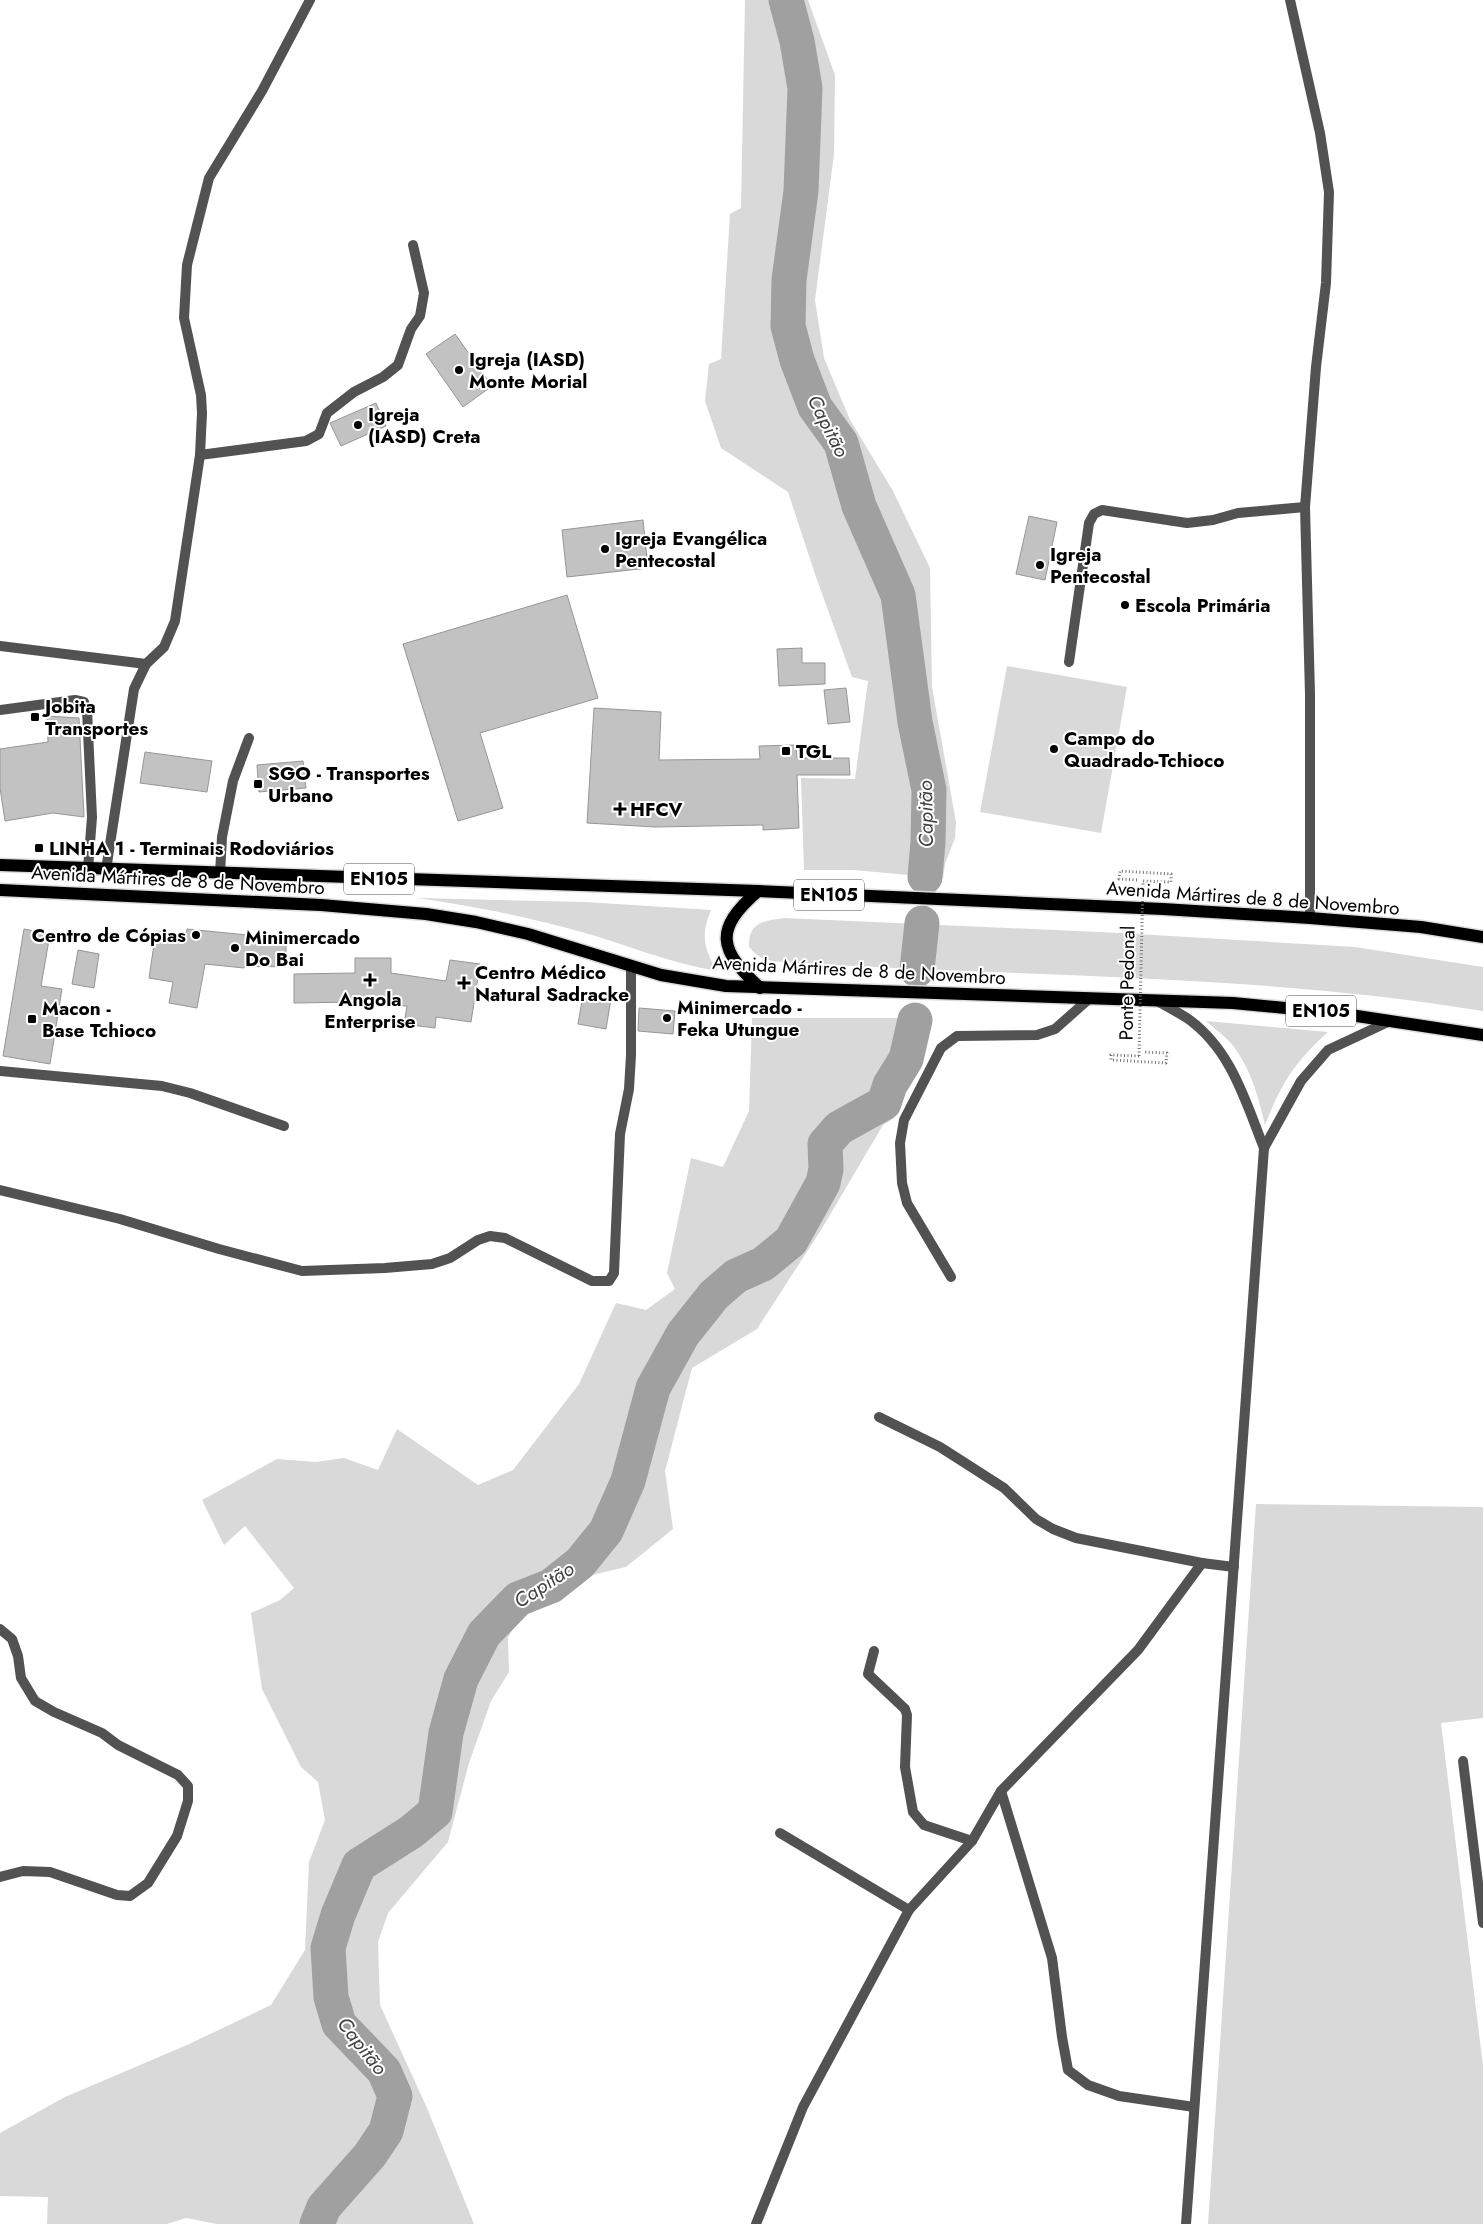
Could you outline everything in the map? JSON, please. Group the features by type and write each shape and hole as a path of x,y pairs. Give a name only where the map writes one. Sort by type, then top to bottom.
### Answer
{"main road":[{"name":"Avenida Mártires de 8 de Novembro","path":"0,865 758,891 1310,918 1421,927 1483,937"},
{"name":"Avenida Mártires de 8 de Novembro","path":"0,890 322,905 426,914 476,922 528,934 631,966 692,981 760,988 1233,1002 1391,1020 1483,1035"},
{"path":"758,891 738,908 729,922 726,939 733,959 760,988"}],"street":[{"path":"106,870 134,689 146,664 164,647 176,620 200,456 201,395 184,318 187,265 209,178 262,91 310,0"},
{"path":"1290,0 1320,133 1329,192 1326,283 1316,367 1305,507 1310,694 1310,918"},
{"path":"200,456 306,441 319,434 327,413 354,392 383,376 398,365 411,329 420,316 424,294 413,245"},
{"path":"1069,662 1089,523 1094,514 1102,510 1187,523 1213,520 1238,513 1305,507"},
{"path":"0,646 146,664"},
{"path":"0,710 75,700 84,702 87,710 92,817 88,869"},
{"path":"220,874 222,837 232,781 249,738"},
{"path":"0,1190 120,1219 219,1249 302,1271 432,1264 450,1258 478,1240 490,1236 505,1238 592,1281 610,1281 614,1273 620,1134 629,1089 631,966"},
{"path":"951,1277 905,1196 902,1183 900,1144 904,1120 941,1048 950,1040 958,1036 1037,1035 1055,1029 1090,998"},
{"path":"1157,1001 1188,1019 1218,1047 1236,1075 1264,1148"},
{"path":"1186,2224 1264,1148 1301,1081 1328,1050 1391,1020"},
{"path":"0,1071 162,1086 190,1093 284,1126"},
{"path":"879,1417 940,1447 1004,1488 1036,1519 1053,1530 1076,1538 1202,1563 1234,1567"},
{"path":"756,2224 804,2107 909,1910 972,1840 1001,1791 1138,1650 1202,1563"},
{"path":"0,1629 12,1639 18,1656 21,1678 35,1701 54,1712 102,1733 118,1745 178,1775 188,1786 188,1800 177,1836 148,1883 130,1896 117,1895 50,1872 22,1871 0,1877"},
{"path":"874,1651 868,1674 907,1714 904,1767 914,1812 924,1825 972,1840"},
{"path":"1463,1761 1483,1923"},
{"path":"1001,1791 1052,1958 1068,2070 1088,2085 1119,2096 1194,2107"},
{"path":"780,1833 909,1910"}],"path":[{"name":"Ponte Pedonal","path":"1136,880 1120,879 1120,871 1171,874 1171,882 1143,881 1139,1056 1111,1056 1110,1060 1166,1063 1167,1053 1143,1052"}],"shaded area":[{"path":"745,0 808,0 835,75 834,154 815,300 824,358 850,420 893,491 930,568 932,687 956,822 955,838 945,864 943,878 853,870 804,870 801,778 855,779 868,681 852,677 788,492 721,448 705,401 709,364 721,359 730,214 741,208"},
{"name":"Campo do Quadrado-Tchioco","path":"1007,666 1127,687 1101,833 980,812"},
{"path":"417,898 585,902 711,910 706,927 705,941 706,948 717,971 699,968 595,936 538,921 478,908"},
{"path":"784,918 1120,933 1355,947 1483,967 1483,1011 1309,989 1134,978 783,962 760,957 749,947 751,932 759,924"},
{"path":"752,1018 896,1018 932,1021 894,1118 883,1125 821,1230 757,1329 692,1368 665,1471 673,1529 626,1567 579,1578 523,1608 508,1638 509,1672 491,1701 469,1763 448,1842 388,1913 378,1942 380,2005 427,2108 474,2224 217,2224 186,2218 167,2224 47,2224 48,2197 0,2196 0,2133 65,2097 187,2045 271,2005 305,1950 309,1862 325,1820 318,1782 301,1767 262,1689 251,1613 280,1600 294,1588 245,1526 224,1545 202,1500 277,1459 316,1462 344,1458 378,1470 397,1429 478,1485 513,1470 579,1384 616,1303 646,1310 675,1289 667,1273 691,1158 723,1167 749,1111"},
{"path":"1206,1021 1328,1032 1306,1054 1290,1074 1277,1097 1265,1125 1256,1092 1243,1061 1230,1042"},
{"path":"1256,1504 1483,1507 1483,1718 1441,1723 1483,2066 1483,2224 1208,2224"}],"building":[{"name":"Igreja (IASD) Monte Morial","path":"455,334 492,386 463,407 426,354"},
{"name":"Igreja (IASD) Creta","path":"376,403 386,426 341,446 330,423"},
{"path":"1029,516 1057,522 1045,580 1016,574"},
{"name":"Igreja Evangélica Pentecostal","path":"643,520 648,568 567,577 562,530"},
{"path":"567,595 598,698 480,733 503,808 458,821 403,644"},
{"path":"802,648 802,663 825,663 825,684 779,686 777,649"},
{"path":"846,688 850,722 828,724 824,690"},
{"path":"594,708 661,712 659,760 760,759 759,746 796,745 797,758 849,758 850,775 797,775 799,828 763,830 763,825 655,827 587,823"},
{"path":"47,716 79,718 84,817 53,813 5,821 0,788 0,749 48,742"},
{"path":"145,752 212,761 207,792 140,783"},
{"path":"303,761 306,788 259,792 257,765"},
{"path":"24,929 50,934 41,986 62,989 50,1064 3,1056"},
{"path":"187,929 247,935 247,939 286,940 286,967 245,966 244,968 205,964 197,1008 169,1003 173,982 149,978 156,931 186,936"},
{"path":"78,950 99,954 94,988 72,984"},
{"path":"355,958 391,958 391,973 446,981 450,960 480,964 471,1022 436,1017 435,1028 404,1024 407,1006 355,1004 355,1002 294,1003 294,974 355,973"},
{"path":"583,995 611,999 606,1029 578,1024"},
{"path":"639,1008 675,1011 673,1034 638,1031"}],"waterway":[{"name":"Capitão","path":"786,0 797,41 805,88 801,191 789,280 788,326 797,360 815,407 841,443 859,506 898,595 915,722 929,790 925,877"},
{"name":"Capitão","path":"917,970 922,923"},
{"name":"Capitão","path":"317,2224 324,2207 370,2155 386,2131 395,2096 384,2071 339,2024 331,1997 328,1948 338,1915 359,1865 411,1832 435,1812 446,1733 461,1679 484,1634 518,1599 551,1586 580,1563 606,1531 628,1481 653,1388 683,1334 714,1295 736,1276 763,1264 791,1241 823,1183 826,1169 825,1144 839,1128 884,1103 890,1085 906,1059 915,1020"}],"place":[{"name":"Igreja (IASD) Monte Morial","path":"459,370"},
{"name":"Igreja (IASD) Creta","path":"358,425"},
{"name":"Igreja Evangélica Pentecostal","path":"605,549"},
{"name":"Igreja Pentecostal","path":"1040,565"},
{"name":"Escola Primária","path":"1125,605"},
{"name":"Jobita Transportes","path":"35,717"},
{"name":"Campo do Quadrado-Tchioco","path":"1054,749"},
{"name":"TGL","path":"786,751"},
{"name":"SGO - Transportes Urbano","path":"258,784"},
{"name":"HFCV","path":"620,809"},
{"name":"LINHA 1 - Terminais Rodoviários","path":"39,848"},
{"name":"Centro de Cópias","path":"196,935"},
{"name":"Minimercado Do Bai","path":"235,948"},
{"name":"Angola Enterprise","path":"370,980"},
{"name":"Centro Médico Natural Sadracke","path":"464,983"},
{"name":"Minimercado - Feka Utungue","path":"667,1018"},
{"name":"Macon - Base Tchioco","path":"32,1019"}]}
